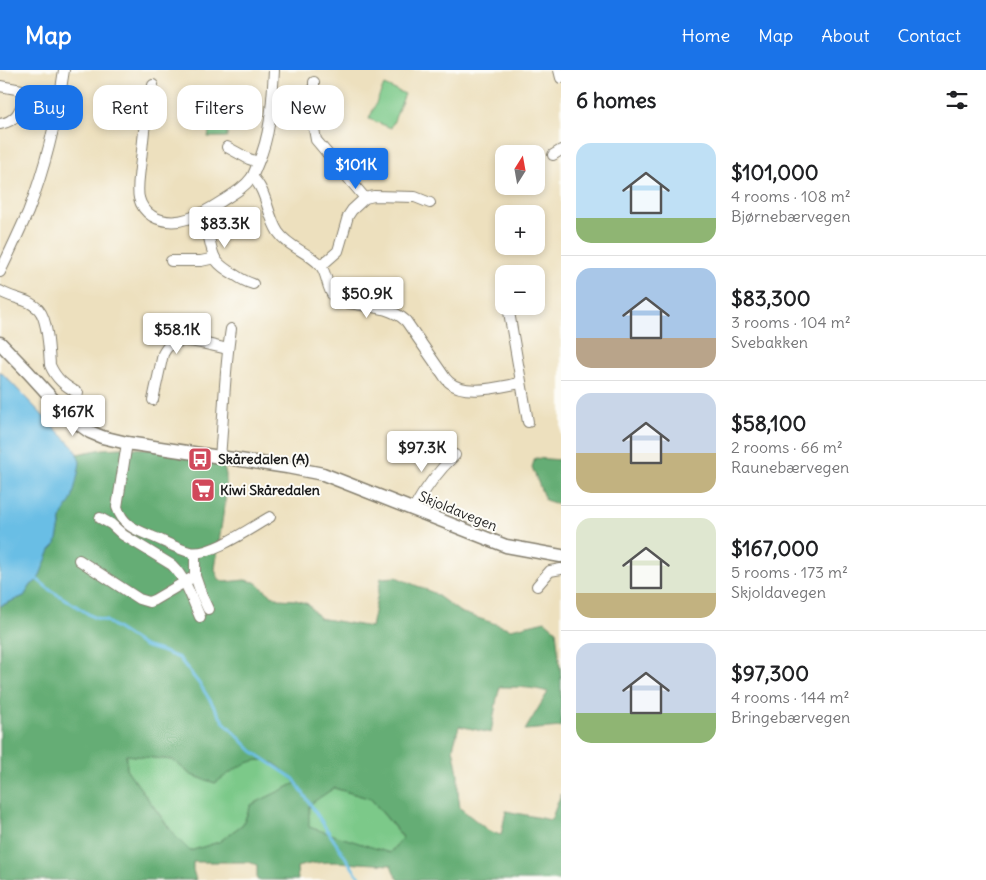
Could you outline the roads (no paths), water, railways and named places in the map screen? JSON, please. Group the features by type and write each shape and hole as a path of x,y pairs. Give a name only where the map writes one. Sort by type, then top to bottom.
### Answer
{"main road":[{"name":"Skjoldavegen","path":"0,343 69,417 96,435 127,444 323,474 506,546 561,556"}],"street":[{"path":"62,85 64,70"},
{"path":"144,130 139,185 139,198 142,206 148,214 157,219 180,221 194,218 239,190 252,177 267,140 274,70"},
{"path":"559,70 561,78"},
{"path":"314,82 314,129 316,140 366,198"},
{"path":"0,86 15,89"},
{"path":"0,124 6,123 15,117"},
{"path":"0,272 28,211 38,184 53,130"},
{"path":"227,147 258,162"},
{"path":"252,177 258,182 279,234 321,266 336,299 389,310 401,316 449,383 477,390 521,383"},
{"path":"321,266 338,251 348,216 366,198 374,196 415,197 430,203"},
{"path":"204,213 215,258 228,271 253,284"},
{"path":"171,261 201,262 215,258"},
{"path":"0,291 38,308 43,316 45,325 50,365 57,378 65,386 78,393"},
{"path":"510,315 528,422"},
{"path":"220,457 230,329"},
{"path":"154,400 164,354 166,348 171,344 178,341 187,341 228,348"},
{"path":"127,444 118,507 120,516 125,523 134,528 195,553 214,549 270,517"},
{"path":"413,510 438,473 455,455"},
{"path":"100,518 177,569 185,582 200,617"},
{"path":"195,553 195,576 208,609"},
{"path":"79,560 144,601 154,600 195,576"},
{"path":"537,586 550,571 561,569"}],"water":[{"path":"0,371 75,449 80,462 72,499 62,515 56,544 50,550 38,580 31,585 24,596 0,606"}],"waterway":[{"path":"38,580 50,590 93,617 106,621 144,646 179,658 201,686 223,721 252,751 294,779 356,873 363,880"}],"place":[{"name":"Skåredalen (A)","path":"200,459"},
{"name":"Kiwi Skåredalen","path":"203,490"}]}
